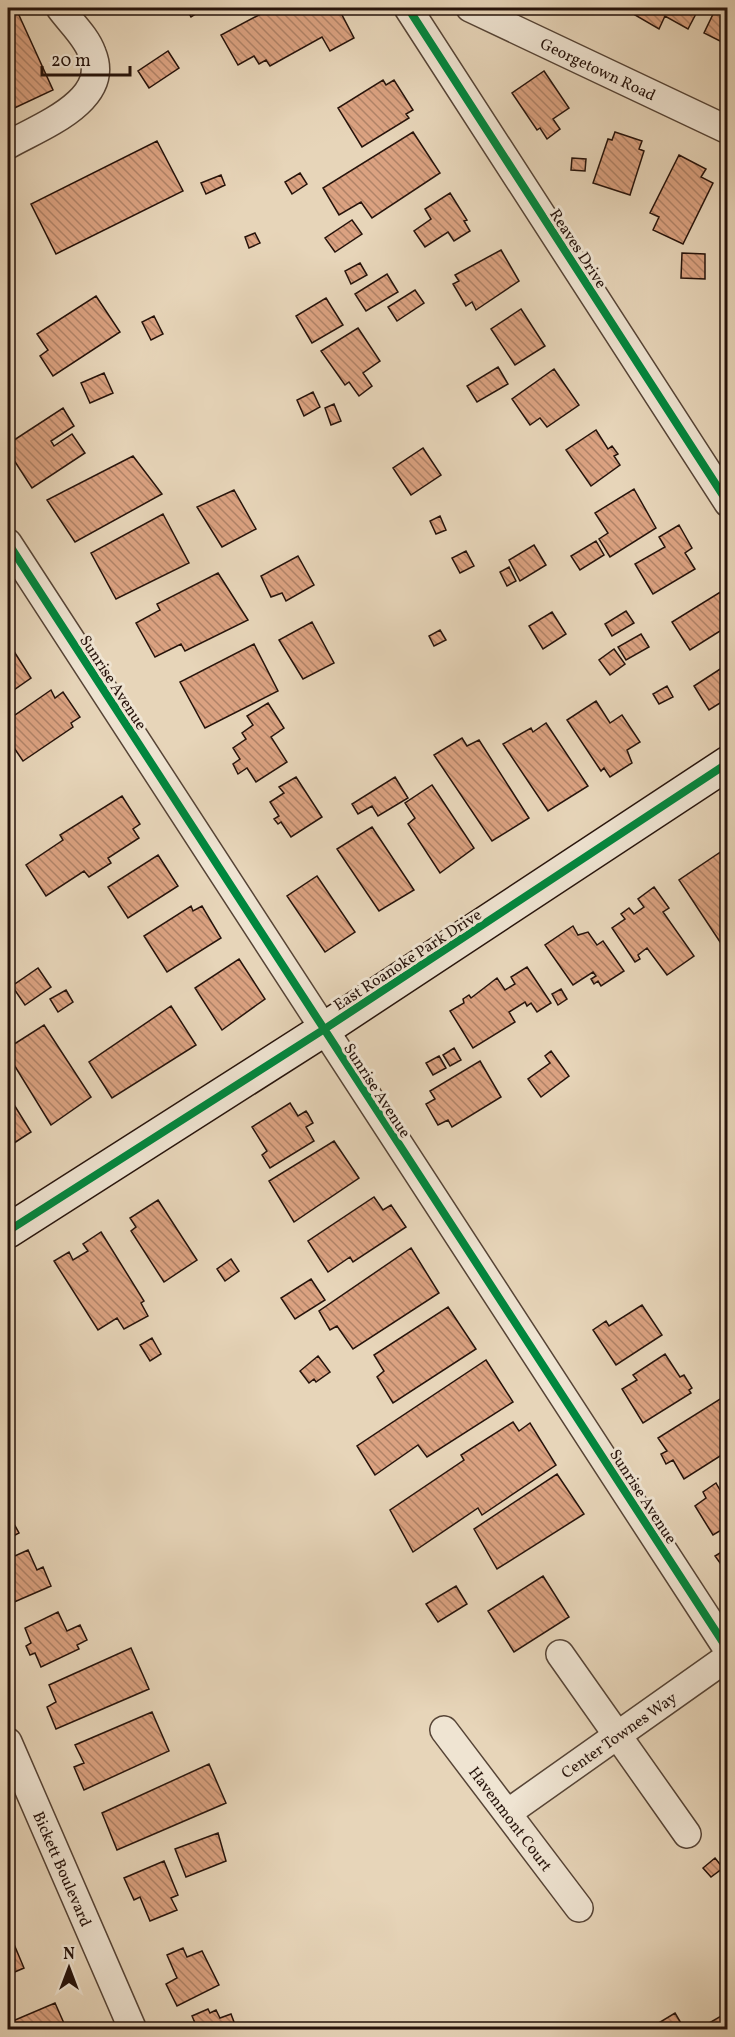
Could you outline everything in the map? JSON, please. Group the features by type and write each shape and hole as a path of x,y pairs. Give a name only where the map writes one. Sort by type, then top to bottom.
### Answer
{"street":[{"path":"8,145 79,104 93,81 96,68 93,55 87,43 60,8"},
{"name":"Reaves Drive","path":"408,8 728,502"},
{"name":"Georgetown Road","path":"470,8 728,130"},
{"name":"Sunrise Avenue","path":"8,543 728,1650"},
{"name":"East Roanoke Park Drive","path":"8,1231 323,1030 728,763"},
{"path":"560,1654 687,1834"},
{"name":"Center Townes Way","path":"508,1812 728,1657"},
{"name":"Havenmont Court","path":"444,1730 579,1908"},
{"name":"Bickett Boulevard","path":"8,1742 133,2030"}],"building":[{"path":"186,8 205,8 191,17"},
{"path":"272,8 273,10 278,8 347,8 340,11 354,38 330,51 322,37 270,66 266,60 259,64 254,56 238,65 221,35"},
{"path":"639,8 699,8 688,29 665,16 659,29 635,15"},
{"path":"716,8 728,8 726,44 704,33"},
{"path":"18,13 53,90 8,111 8,17"},
{"path":"168,51 179,68 149,88 138,71"},
{"path":"544,71 569,108 553,119 560,129 547,139 540,128 537,130 512,93"},
{"path":"383,80 386,85 394,80 413,110 406,114 409,118 362,147 338,108"},
{"path":"413,132 440,173 372,218 361,202 339,215 323,188"},
{"path":"615,132 642,141 639,149 644,151 630,195 593,183 608,139 612,140"},
{"path":"157,141 183,191 56,254 31,204"},
{"path":"679,155 706,169 701,177 713,183 683,244 653,230 659,217 650,213"},
{"path":"572,158 586,159 585,171 571,170"},
{"path":"300,173 307,184 292,194 285,182"},
{"path":"221,175 225,185 206,194 201,183"},
{"path":"450,193 467,220 464,221 470,231 454,241 448,232 425,247 414,231 431,219 425,209"},
{"path":"725,214 728,214 728,265 723,265"},
{"path":"352,220 362,234 335,252 325,238"},
{"path":"255,233 260,243 249,248 245,237"},
{"path":"501,250 519,281 476,310 472,302 466,306 453,284 459,281 455,275"},
{"path":"682,253 705,254 705,279 681,278"},
{"path":"360,263 367,275 351,284 345,271"},
{"path":"387,274 398,292 366,311 355,294"},
{"path":"415,290 424,303 397,321 388,307"},
{"path":"96,296 120,332 53,376 40,356 48,350 37,334"},
{"path":"326,298 343,325 312,343 296,316"},
{"path":"521,309 545,346 515,365 491,329"},
{"path":"154,316 163,334 151,340 142,322"},
{"path":"358,328 380,361 363,373 372,386 359,396 349,382 345,385 321,351"},
{"path":"498,367 508,384 477,402 467,386"},
{"path":"554,369 579,405 547,427 540,418 530,425 512,399"},
{"path":"104,373 113,393 90,403 81,383"},
{"path":"313,392 320,407 304,416 297,400"},
{"path":"334,404 341,421 331,425 325,408"},
{"path":"63,408 74,426 51,441 54,446 72,434 85,453 32,488 8,451 8,444"},
{"path":"596,430 608,449 612,446 618,454 614,456 620,465 591,486 566,450"},
{"path":"423,448 441,475 411,495 393,468"},
{"path":"133,456 162,494 75,542 47,500"},
{"path":"634,489 656,528 610,557 599,539 608,533 595,513"},
{"path":"234,490 256,529 222,547 197,507"},
{"path":"163,514 189,563 116,599 91,553"},
{"path":"440,516 446,530 436,534 430,521"},
{"path":"679,525 692,548 685,553 695,569 653,594 635,564 665,547 659,537"},
{"path":"596,541 604,555 580,570 571,556"},
{"path":"534,545 546,565 520,581 509,560"},
{"path":"466,551 474,566 460,573 452,558"},
{"path":"298,556 314,585 286,601 282,593 271,597 261,576"},
{"path":"509,567 516,581 507,586 500,572"},
{"path":"218,573 248,620 185,651 181,644 155,657 136,623 160,610 157,604"},
{"path":"722,591 728,600 728,626 690,650 672,622"},
{"path":"626,611 634,623 612,636 605,624"},
{"path":"552,612 566,634 543,649 529,626"},
{"path":"312,622 334,663 303,679 279,640"},
{"path":"440,630 446,640 434,646 429,636"},
{"path":"641,634 649,647 626,660 618,647"},
{"path":"8,642 31,678 8,694"},
{"path":"254,644 278,691 205,728 180,682"},
{"path":"614,649 625,664 610,675 599,660"},
{"path":"728,664 728,698 709,710 694,686"},
{"path":"667,686 673,697 659,704 653,694"},
{"path":"51,690 55,698 63,692 80,717 71,723 73,727 23,761 8,739 8,720"},
{"path":"596,701 610,723 622,715 640,742 627,750 632,763 610,777 604,768 601,771 567,720"},
{"path":"268,703 284,728 271,737 287,762 256,782 247,768 238,774 233,764 240,759 233,748 246,739 242,733 253,725 247,716"},
{"path":"546,723 588,786 548,811 503,744 531,728 533,732"},
{"path":"462,738 467,746 479,740 529,818 492,841 434,755"},
{"path":"296,777 322,817 291,837 281,822 278,824 274,819 279,816 270,802 284,793 279,787"},
{"path":"395,777 408,798 378,816 372,806 358,814 352,804"},
{"path":"432,785 474,848 440,873 408,824 415,818 405,803"},
{"path":"122,796 140,824 133,829 139,838 108,858 111,863 89,877 84,871 46,896 26,865 63,840 60,835"},
{"path":"372,827 414,890 379,911 337,849"},
{"path":"722,851 728,860 728,954 679,880"},
{"path":"158,855 178,886 128,918 108,887"},
{"path":"317,876 355,932 325,952 287,896"},
{"path":"654,887 669,908 663,912 694,956 667,975 647,948 638,955 640,959 635,962 612,928 625,919 621,914 629,908 634,914 644,907 638,899"},
{"path":"191,906 193,911 202,906 221,938 167,972 144,936"},
{"path":"573,926 578,935 588,932 597,945 603,941 624,971 601,986 598,981 594,984 591,979 596,976 593,972 573,985 545,945"},
{"path":"239,959 265,999 222,1030 195,988"},
{"path":"527,967 551,1003 537,1012 531,1003 527,1006 525,1002 509,1012 515,1022 473,1048 450,1011 464,1003 463,999 469,995 471,998 497,978 505,990 515,984 511,977"},
{"path":"38,968 51,987 25,1005 12,986"},
{"path":"561,989 567,999 558,1005 552,994"},
{"path":"66,990 73,1002 58,1012 50,999"},
{"path":"171,1006 196,1045 112,1098 89,1062"},
{"path":"44,1025 91,1097 51,1125 8,1055 8,1048"},
{"path":"454,1048 461,1060 450,1066 443,1055"},
{"path":"551,1051 569,1076 541,1097 528,1079 550,1063 545,1056"},
{"path":"439,1056 446,1068 433,1075 426,1063"},
{"path":"480,1061 501,1097 452,1127 448,1120 438,1125 426,1104 435,1099 430,1091"},
{"path":"8,1095 31,1132 8,1147"},
{"path":"290,1103 298,1116 306,1111 308,1114 313,1123 306,1127 314,1141 270,1168 262,1155 267,1151 252,1127"},
{"path":"334,1141 359,1178 294,1222 269,1181"},
{"path":"374,1197 383,1210 391,1205 406,1227 353,1262 350,1257 328,1272 308,1241"},
{"path":"158,1200 197,1260 164,1282 131,1231 136,1227 130,1218"},
{"path":"101,1232 144,1301 141,1303 148,1316 124,1329 117,1318 98,1330 54,1261 69,1252 73,1260 88,1251 83,1244"},
{"path":"411,1248 439,1293 353,1349 337,1326 330,1330 319,1311"},
{"path":"231,1259 239,1271 225,1281 217,1269"},
{"path":"311,1279 325,1300 295,1319 281,1298"},
{"path":"642,1305 662,1335 616,1365 593,1330 606,1321 609,1326"},
{"path":"448,1307 476,1349 393,1403 377,1377 384,1371 374,1355"},
{"path":"152,1338 161,1354 150,1361 140,1345"},
{"path":"665,1354 680,1377 684,1375 692,1388 689,1390 691,1393 643,1423 622,1389 637,1380 633,1375"},
{"path":"318,1356 330,1372 316,1382 314,1379 309,1383 300,1371"},
{"path":"486,1360 513,1402 427,1457 418,1445 375,1475 357,1446"},
{"path":"728,1394 728,1451 684,1479 673,1460 666,1464 661,1454 667,1451 658,1438"},
{"path":"513,1422 519,1431 530,1423 556,1465 482,1515 478,1508 413,1552 390,1510 464,1460 461,1455"},
{"path":"557,1474 584,1514 497,1569 474,1529"},
{"path":"716,1483 720,1490 725,1487 728,1490 728,1526 713,1535 695,1506 706,1498 703,1492"},
{"path":"8,1513 19,1533 8,1539"},
{"path":"728,1548 728,1574 715,1556"},
{"path":"28,1550 37,1570 43,1567 51,1586 12,1603 8,1592 8,1559"},
{"path":"543,1576 569,1617 514,1652 488,1611"},
{"path":"456,1586 467,1604 438,1622 426,1604"},
{"path":"58,1612 67,1631 80,1625 87,1640 77,1645 79,1649 41,1667 35,1653 30,1655 26,1646 31,1643 25,1628"},
{"path":"131,1648 149,1689 56,1729 47,1707 56,1702 49,1685"},
{"path":"152,1712 169,1751 84,1790 74,1767 84,1763 75,1745"},
{"path":"209,1764 226,1803 117,1850 102,1813"},
{"path":"218,1833 226,1861 186,1877 175,1849"},
{"path":"715,1858 723,1868 711,1877 703,1868"},
{"path":"164,1861 178,1895 171,1898 177,1910 150,1921 140,1897 134,1900 124,1878"},
{"path":"8,1930 24,1968 10,1974 12,1979 8,1981"},
{"path":"183,1948 187,1957 202,1951 219,1985 177,2006 166,1984 177,1978 167,1955"},
{"path":"55,2003 67,2030 8,2030 8,2023"},
{"path":"208,2009 210,2013 216,2010 220,2018 231,2014 237,2030 198,2030 192,2016"},
{"path":"728,2012 728,2030 697,2030"},
{"path":"675,2013 685,2030 647,2030"}],"cycle path":[{"path":"408,8 728,503"},
{"path":"8,543 728,1650"},
{"path":"8,1231 323,1030 728,763"}]}
